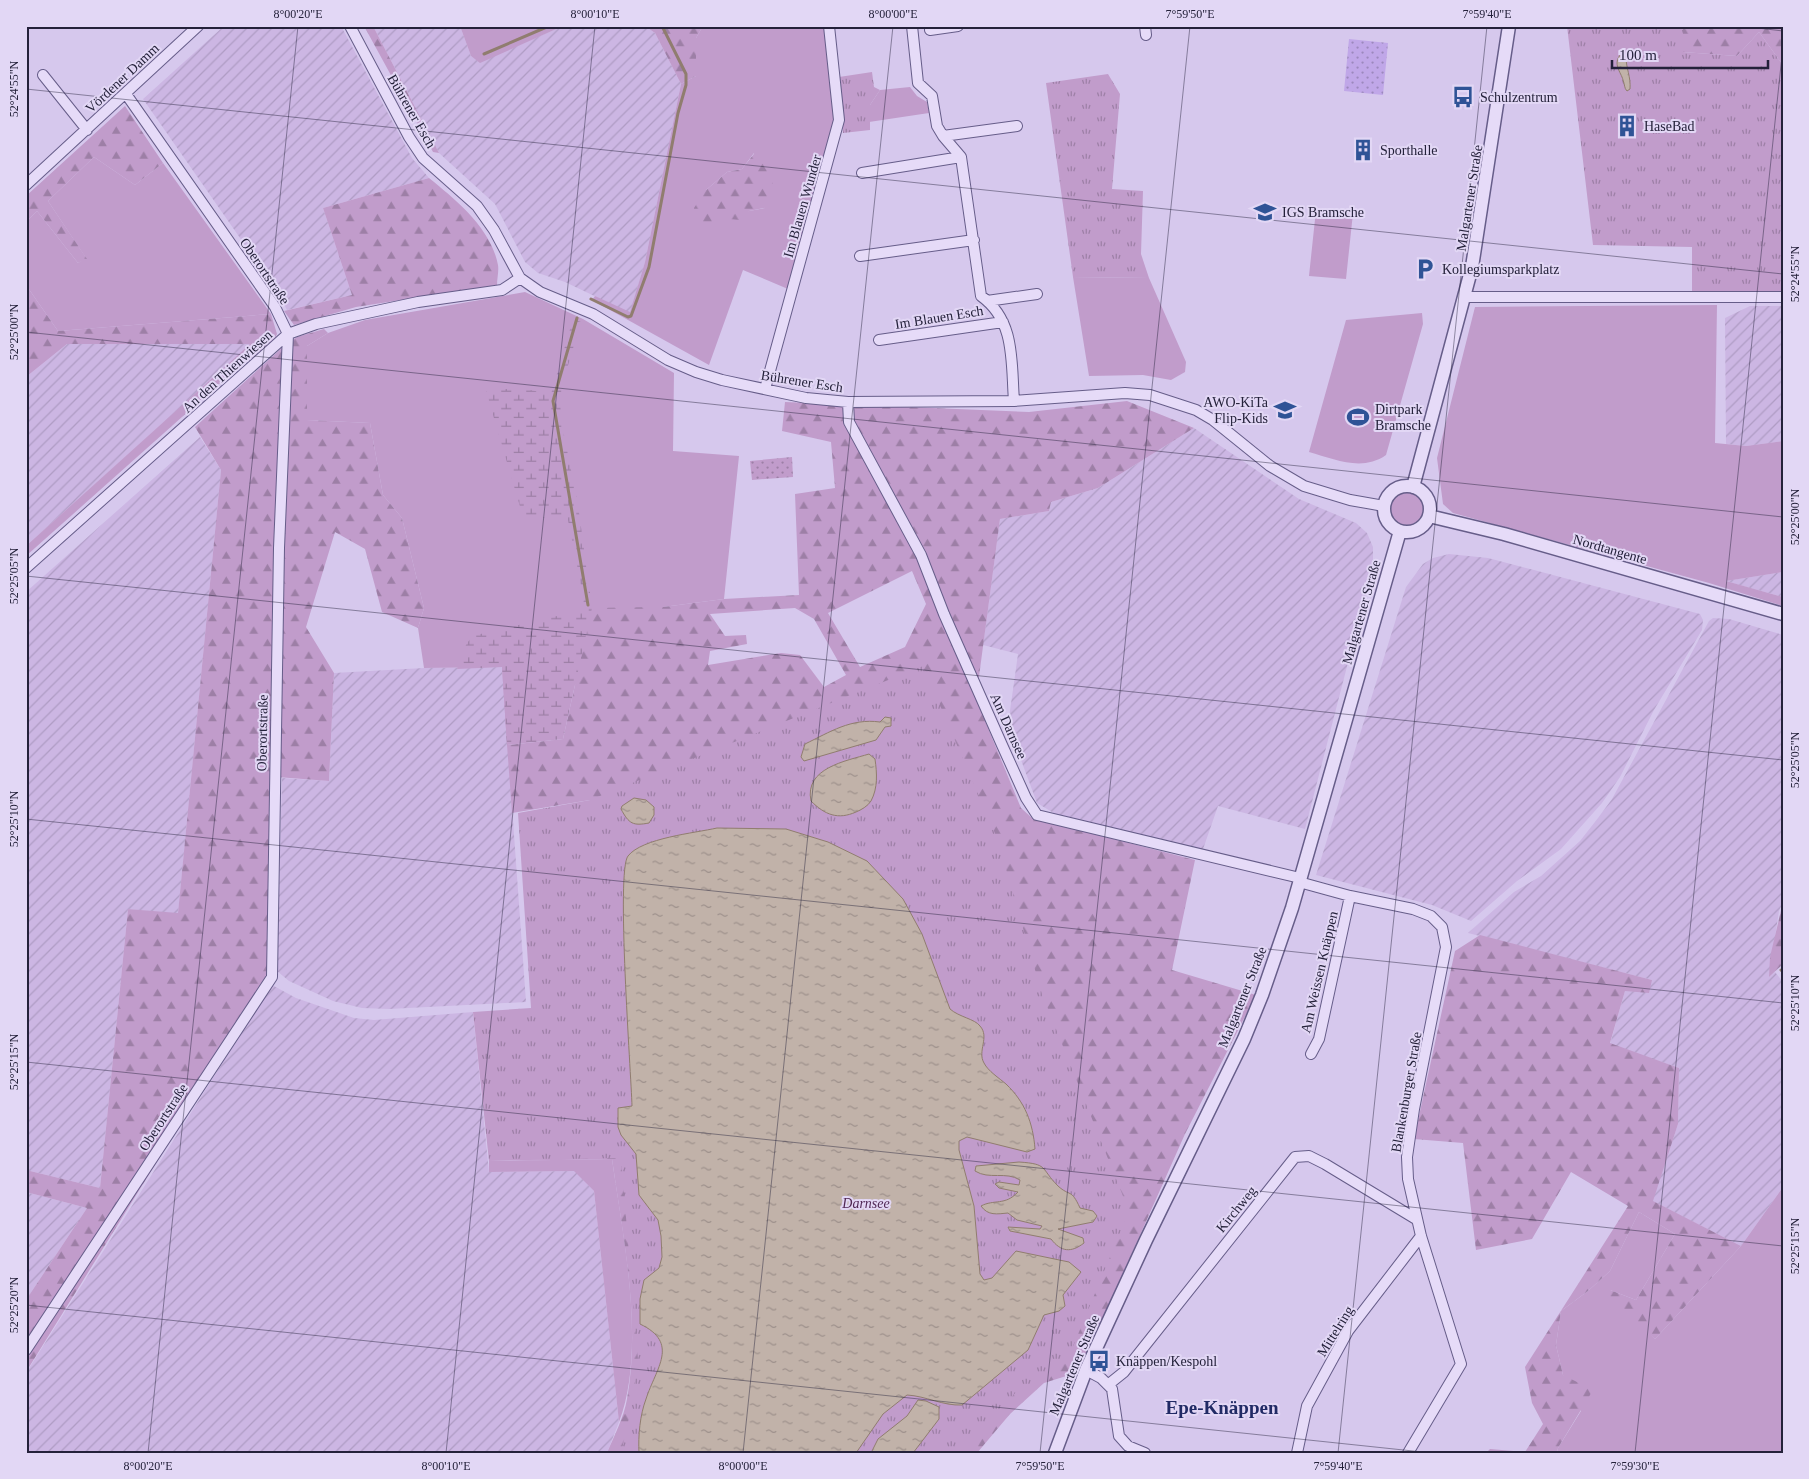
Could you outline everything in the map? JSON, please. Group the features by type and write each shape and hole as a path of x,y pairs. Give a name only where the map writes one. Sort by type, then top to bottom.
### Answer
{"street":[{"name":"Vördener Damm","path":"26,186 198,26"},
{"name":"Bührener Esch","path":"350,26 409,137 423,158 477,206 494,230 520,278 540,292 593,314 668,360 696,372 765,389 806,398 848,402 1014,401 1125,393 1150,394 1173,400 1213,420 1270,466 1304,486 1350,500 1384,506"},
{"name":"Im Blauen Wunder","path":"765,389 839,120 839,105 829,26"},
{"path":"958,26 913,30 918,83 932,96 937,126 961,157"},
{"name":"Malgartener Straße","path":"1413,487 1465,297 1488,174 1509,26"},
{"name":"Vördener Damm","path":"43,75 86,130"},
{"name":"Oberortstraße","path":"26,1350 272,978 279,548 288,334 275,306 126,94"},
{"path":"943,136 1017,126"},
{"path":"862,173 961,157"},
{"name":"Im Blauen Esch","path":"961,157 981,296 987,300 1010,338 1014,401"},
{"path":"860,256 974,240"},
{"name":"An den Thienwiesen","path":"26,568 288,334 316,324 418,302 502,290 520,278"},
{"name":"Im Blauen Esch","path":"987,300 1037,294"},
{"path":"1465,297 1783,297"},
{"name":"Im Blauen Esch","path":"879,340 1002,322"},
{"name":"Am Darnsee","path":"848,402 850,422 921,555 944,614 1002,745 1026,798 1038,815 1300,880"},
{"path":"1400,487 1413,487 1427,498 1429,516 1421,528 1407,532 1400,531 1388,522 1384,506 1388,495 1394,490 1400,487"},
{"name":"Nordtangente","path":"1429,516 1514,537 1783,614"},
{"name":"Malgartener Straße","path":"1055,1453 1086,1370 1146,1240 1244,1039 1262,995 1300,880 1400,531"},
{"name":"Blankenburger Straße","path":"1300,880 1350,896 1413,909 1431,916 1442,927 1446,947 1414,1109 1407,1157 1408,1179 1416,1219 1461,1364 1408,1453"},
{"name":"Am Weissen Knäppen","path":"1312,1054 1319,1039 1350,896"},
{"name":"Kirchweg","path":"1109,1384 1124,1372 1295,1157 1309,1156 1416,1219"},
{"name":"Mittelring","path":"1297,1453 1307,1406 1348,1331 1421,1236"},
{"path":"1086,1370 1109,1384 1112,1389 1119,1436 1128,1446 1145,1453"}],"shaded area":[{"path":"224,26 341,26 412,158 429,178 323,208 352,295 287,310 277,291 143,99"},
{"path":"373,26 460,26 471,56 480,62 563,26 645,26 655,33 681,84 645,262 630,313 565,282 538,273 525,262 495,204 439,153"},
{"path":"1750,306 1783,306 1783,441 1746,446 1726,444 1725,318"},
{"path":"67,344 251,344 26,546 26,377"},
{"path":"1194,428 1299,499 1356,523 1367,533 1373,547 1373,566 1305,829 1218,806 1202,852 1057,815 1037,803 1008,725 1018,654 983,645 1000,519 1049,511 1051,502 1098,488"},
{"path":"200,437 221,470 178,914 128,909 100,1188 26,1170 26,592"},
{"path":"1449,554 1488,558 1700,614 1703,620 1702,630 1654,710 1620,777 1602,803 1561,849 1517,881 1471,921 1432,905 1316,875 1406,587 1423,564 1433,558"},
{"path":"1783,572 1783,597 1725,581"},
{"path":"1713,618 1729,619 1783,635 1783,902 1779,911 1769,977 1775,972 1783,982 1783,1187 1741,1246 1652,1201 1678,1124 1679,1068 1610,1044 1625,991 1652,980 1468,933 1514,892 1541,876 1580,841 1598,818 1612,799 1709,621"},
{"path":"502,667 526,1002 389,1009 362,1008 333,1001 289,981 277,971 282,778 329,781 334,673 424,668"},
{"path":"272,985 296,998 354,1018 374,1020 473,1012 489,1172 575,1171 594,1191 619,1422 607,1453 26,1453 26,1373"},
{"path":"26,1192 87,1208 26,1300"}],"green space":[{"path":"364,26 373,26 439,153 433,152"},
{"path":"460,26 563,26 480,63 471,56"},
{"path":"645,26 703,26 696,38 696,76 681,84 655,33"},
{"path":"703,26 824,26 833,113 833,127 788,289 743,270 709,365 592,300 595,296 630,312 645,262 681,84 696,76 696,38","holes":["754,153 765,208 749,211 724,220 706,190 727,172 742,169"]},
{"path":"1567,26 1683,26 1683,52 1737,56 1759,32 1783,65 1783,293 1692,295 1692,247 1593,245"},
{"path":"1683,26 1783,26 1783,65 1759,32 1737,56 1683,52"},
{"path":"872,72 874,87 880,90 870,105 870,130 843,133 839,77"},
{"path":"1108,74 1120,94 1112,189 1143,191 1141,254 1149,278 1073,277 1046,83"},
{"path":"910,87 917,96 927,102 929,113 869,122 870,105 880,90"},
{"path":"125,106 163,163 135,185 94,157 48,201 87,259 78,263 37,211 26,222 26,196"},
{"path":"757,150 766,150 768,153 773,188 769,207 749,211 744,221 729,219 716,226 699,225 695,219 694,208 706,190 727,172 742,169"},
{"path":"94,157 135,185 163,163 271,314 58,331 26,285 26,222 37,211 78,263 86,258 48,201"},
{"path":"429,178 461,205 488,239 498,265 497,285 356,307 294,325 284,311 352,295 323,208"},
{"path":"1316,210 1353,213 1346,279 1309,276"},
{"path":"1073,277 1149,278 1186,362 1185,372 1171,380 1143,375 1089,376"},
{"path":"26,285 58,331 271,314 277,334 273,342 228,376 26,556 26,546 250,344 67,344 26,377"},
{"path":"525,292 583,319 674,373 673,451 739,456 724,599 663,607 507,745 502,667 424,668 418,628 424,608 402,518 383,495 370,423 307,420 307,346 328,333 365,320"},
{"path":"1717,305 1715,443 1746,446 1783,441 1783,572 1726,581 1783,597 1783,606 1709,583 1453,513 1443,504 1437,458 1475,307"},
{"name":"Dirtpark Bramsche","path":"1422,313 1423,324 1386,455 1367,463 1358,463 1338,461 1309,452 1346,320"},
{"path":"573,319 581,322 563,382 560,403 562,425 578,505 592,608 563,739 507,745 502,667 457,669 466,645 472,636 570,613 582,608 584,600 567,515 524,520 486,391 519,388 551,394"},
{"path":"324,329 328,333 307,346 307,420 370,423 383,495 402,518 424,608 418,628 382,612 365,549 335,532 306,627 334,673 329,781 277,777 272,977 26,1372 26,1300 87,1208 26,1192 26,1170 100,1188 128,909 178,913 221,470 195,427 284,346 297,337"},
{"name":"Darnsee","path":"1127,401 1194,428 1098,488 1051,502 1049,511 1000,519 976,699 1021,808 1032,818 1195,860 1172,970 1256,995 1185,1134 1079,1372 1044,1383 1010,1414 977,1453 856,1453 590,800 512,813 507,745 563,739 592,608 663,607 724,599 799,595 795,494 835,488 831,442 782,431 785,402 1029,412","holes":["912,571 926,604 905,647 860,667 828,613","795,608 814,619 846,675 824,687 800,655 781,653 708,665 710,651 747,644 746,635 725,636 710,614"]},
{"path":"792,457 793,477 752,480 750,461"},
{"path":"1407,493 1419,497 1423,509 1419,521 1407,525 1395,521 1391,509 1395,497"},
{"name":"Darnsee","path":"923,666 997,838 1042,994 1129,1211 1067,1361 1016,1392 965,1453 621,1453 632,1405 638,1360 621,1158 489,1161 473,1012 531,1008 518,813 590,800"},
{"path":"1783,902 1783,964 1769,977 1770,957"},
{"path":"1480,935 1652,980 1649,993 1625,991 1610,1043 1679,1068 1678,1124 1653,1201 1741,1246 1655,1339 1606,1294 1610,1290 1636,1300 1675,1234 1639,1212 1610,1271 1588,1291 1561,1311 1556,1345 1563,1375 1593,1390 1558,1448 1557,1453 1486,1453 1490,1449 1525,1452 1543,1424 1532,1403 1525,1367 1628,1206 1571,1172 1532,1239 1476,1250 1463,1143 1414,1139 1455,951"},
{"path":"636,1154 639,1195 639,1453 607,1453 626,1406 631,1369 632,1340 629,1279 612,1159 510,1161"},
{"path":"612,1159 626,1257 632,1327 631,1361 627,1393 619,1422 594,1191 574,1171 489,1172 489,1161"},
{"path":"1783,1187 1783,1453 1557,1453 1558,1448 1581,1411 1563,1375 1556,1345 1561,1311 1588,1291 1610,1271 1639,1212 1675,1234 1636,1300 1610,1290 1655,1339 1741,1246"}],"sand":[{"path":"1349,39 1388,43 1383,95 1344,91"}],"water":[{"path":"1621,54 1626,57 1630,85 1630,89 1627,91 1617,65"},
{"path":"885,717 891,718 891,726 885,727 876,740 804,761 801,757 805,744 823,735 850,724 869,721 880,722"},
{"path":"869,754 875,759 876,780 875,791 871,801 866,806 849,814 838,816 821,810 811,801 811,790 814,781 820,773 839,763"},
{"path":"634,798 646,800 654,807 654,815 649,823 632,823 621,809 622,806"},
{"name":"Darnsee","path":"717,828 786,829 828,842 867,861 903,899 922,934 950,1009 978,1024 983,1030 982,1058 984,1063 988,1069 1013,1091 1027,1114 1032,1130 1035,1149 1027,1152 967,1137 959,1141 959,1150 974,1206 980,1274 984,1280 992,1278 1016,1251 1069,1262 1081,1272 1063,1295 1065,1306 1059,1311 1044,1315 1028,1350 962,1405 948,1404 907,1395 883,1414 856,1453 639,1453 642,1412 662,1357 659,1339 652,1331 640,1324 640,1299 644,1280 659,1268 662,1257 658,1220 639,1195 636,1154 621,1135 618,1127 618,1108 632,1106 624,933 623,897 625,870 628,856 645,845 670,837"},
{"path":"1019,1162 1040,1166 1058,1186 1072,1195 1080,1208 1093,1211 1097,1216 1093,1222 1058,1229 1083,1238 1084,1243 1066,1250 1059,1247 1051,1239 1010,1231 1008,1227 1040,1229 1042,1226 1017,1220 1008,1213 990,1213 981,1206 1004,1201 1018,1192 999,1188 995,1184 999,1182 1019,1185 1020,1180 1009,1176 980,1174 975,1171 976,1166"},
{"path":"918,1400 926,1401 939,1407 939,1419 913,1453 871,1453 878,1439 907,1416"}],"waterway":[{"path":"484,54 549,26"},
{"path":"591,299 628,317 631,316 649,267 678,113 686,85 686,74 662,26"},
{"path":"577,318 553,401 588,605"}],"place":[{"name":"Schulzentrum","path":"1463,97"},
{"name":"HaseBad","path":"1627,126"},
{"name":"Sporthalle","path":"1363,150"},
{"name":"IGS Bramsche","path":"1265,212"},
{"name":"Kollegiumsparkplatz","path":"1425,269"},
{"name":"AWO-KiTa Flip-Kids","path":"1285,410"},
{"name":"Dirtpark Bramsche","path":"1358,417"},
{"name":"Knäppen/Kespohl","path":"1099,1361"}],"district":[{"name":"Epe-Knäppen","path":"1222,1407"}]}
